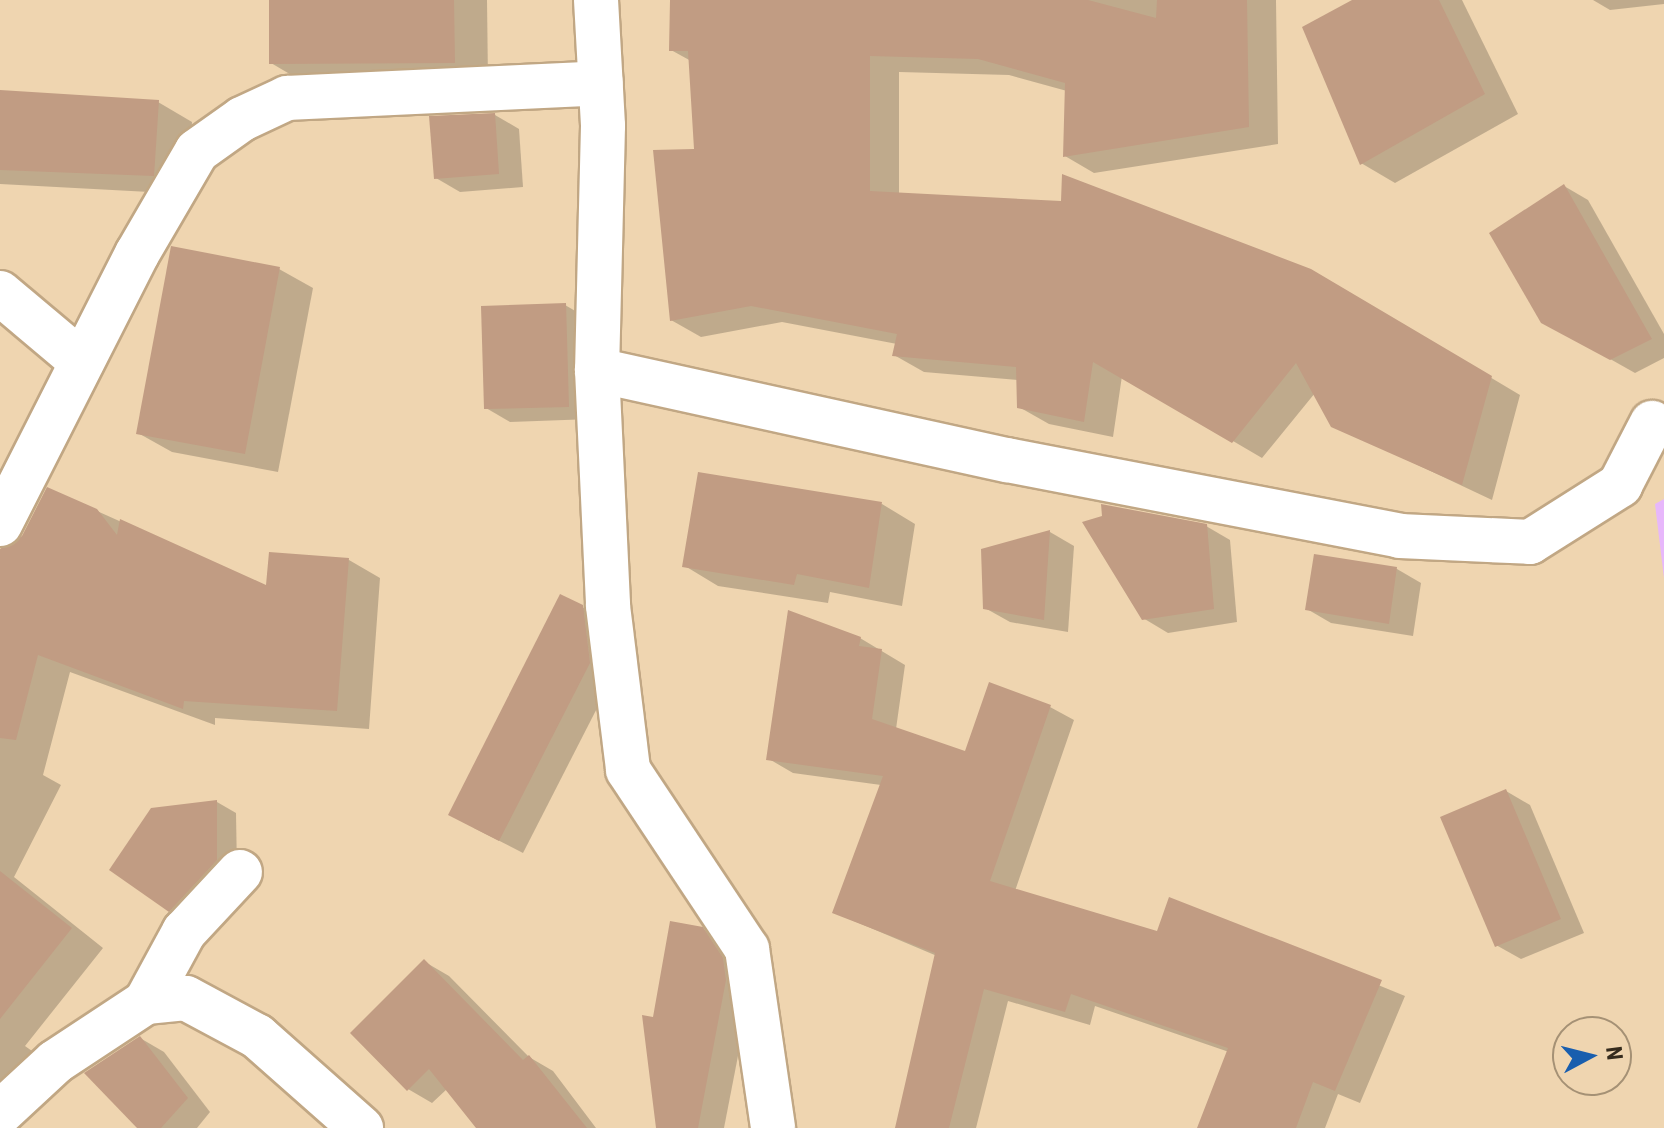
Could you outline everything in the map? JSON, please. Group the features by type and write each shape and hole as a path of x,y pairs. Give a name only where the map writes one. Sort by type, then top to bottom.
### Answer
{"street":[{"path":"596,0 601,83 597,370 608,606 628,770 747,949 773,1128"},
{"path":"0,524 82,362 197,151 242,119 287,98 601,83"},
{"path":"0,293 82,362"},
{"path":"597,370 1007,460 1415,536 1530,542 1620,485 1652,423"},
{"path":"146,1002 184,932 240,872"},
{"path":"0,1113 55,1062 146,1002 186,998 216,1010 257,1036 361,1128"}],"shaded area":[{"path":"1664,499 1664,578 1655,504"}],"building":[{"path":"269,0 454,0 455,63 269,64"},
{"path":"670,0 1088,0 1156,18 1157,0 1247,0 1249,127 1063,157 1065,83 978,59 870,56 870,191 1061,201 1062,174 1311,269 1492,376 1462,485 1331,427 1296,363 1232,443 1093,362 1084,422 1017,408 1016,367 892,356 897,334 751,306 670,321 653,150 694,149 688,51 669,51"},
{"path":"1352,0 1439,0 1485,94 1360,165 1302,27"},
{"path":"0,90 159,100 154,176 0,170"},
{"path":"495,113 499,174 434,179 429,116"},
{"path":"1564,184 1652,339 1610,360 1541,323 1489,233"},
{"path":"171,246 280,267 245,454 136,434"},
{"path":"566,303 569,407 484,409 481,306"},
{"path":"698,472 882,502 869,588 797,574 794,585 682,567"},
{"path":"47,487 97,509 117,535 120,519 266,585 269,552 349,558 337,711 184,701 183,709 38,655 16,740 0,738 0,549 22,536"},
{"path":"1101,504 1207,524 1214,609 1142,620 1082,522 1102,516"},
{"path":"1050,530 1044,620 983,609 981,549"},
{"path":"1314,554 1397,567 1389,624 1305,610"},
{"path":"560,594 583,605 590,663 499,841 448,815"},
{"path":"788,610 861,637 859,646 882,649 872,719 965,751 989,682 1051,705 990,881 1157,931 1169,897 1382,980 1335,1091 1313,1082 1296,1128 1197,1128 1228,1048 1071,994 1065,1012 984,989 949,1128 895,1128 935,953 832,913 883,776 766,760"},
{"path":"1506,789 1561,919 1495,947 1440,817"},
{"path":"217,800 217,860 169,912 109,870 151,808"},
{"path":"0,871 72,928 0,1019"},
{"path":"670,921 703,927 723,958 726,980 698,1128 656,1128 642,1015 653,1017"},
{"path":"424,959 523,1060 529,1055 587,1128 476,1128 429,1069 407,1091 350,1033"},
{"path":"140,1036 188,1098 161,1128 137,1128 84,1073"}]}
